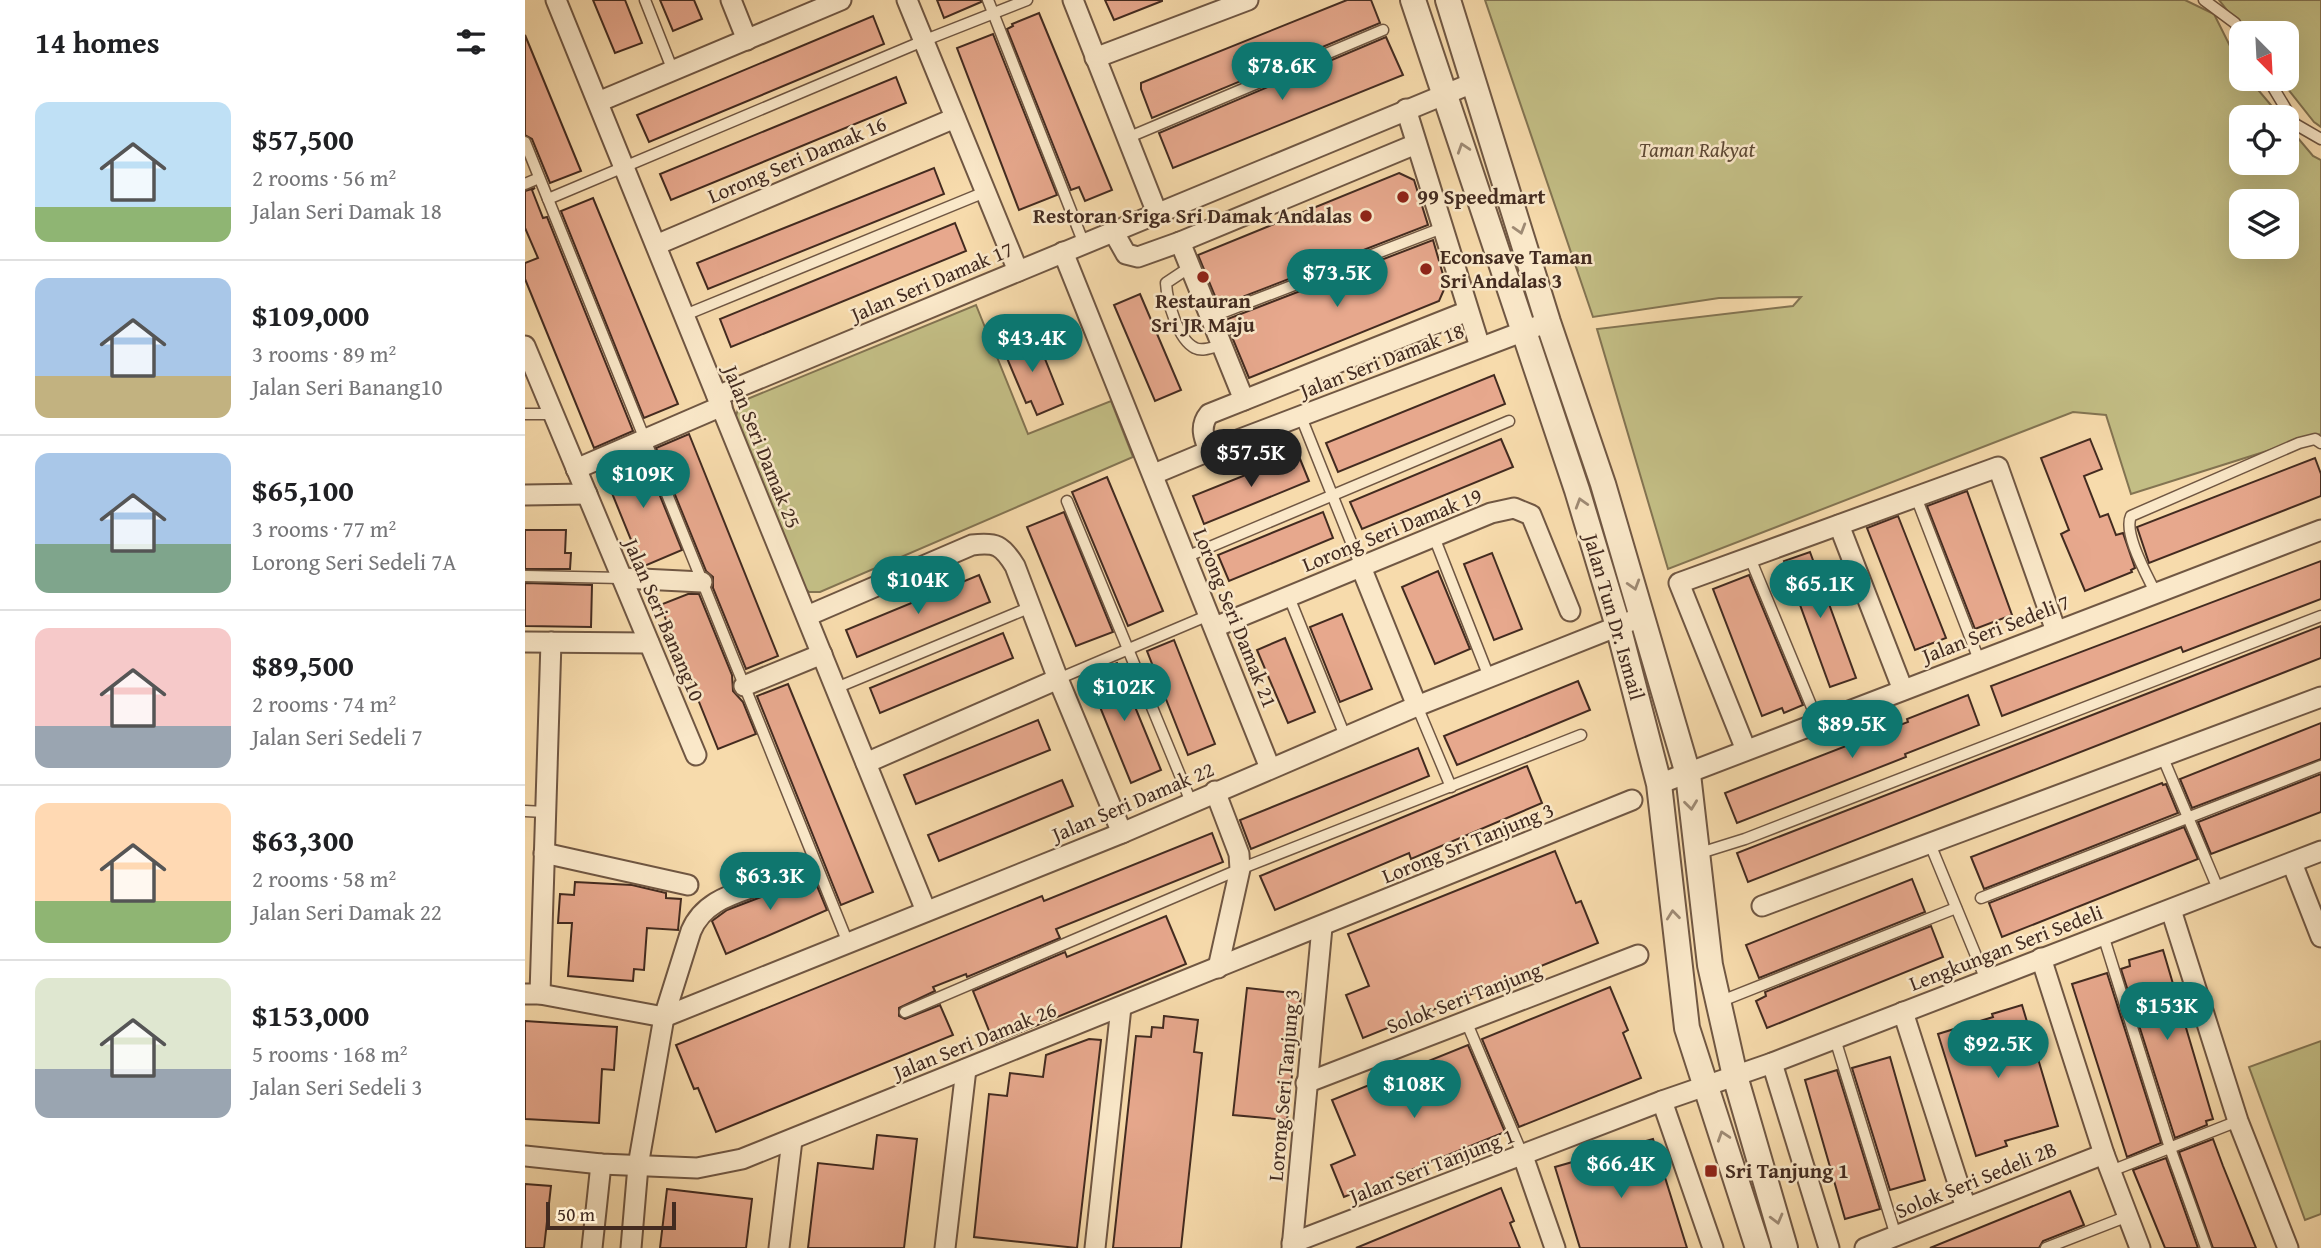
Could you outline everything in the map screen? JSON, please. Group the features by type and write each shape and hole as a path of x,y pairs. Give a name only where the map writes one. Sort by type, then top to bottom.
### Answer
{"street":[{"name":"Jalan Seri Damak 25","path":"556,0 926,911"},
{"path":"731,0 747,40"},
{"path":"598,103 747,40 815,5 841,0"},
{"path":"907,0 1018,271"},
{"path":"1073,0 1157,213"},
{"path":"1095,58 1248,0"},
{"name":"Jalan Tun Dr. Ismail","path":"1413,0 1577,490 1618,626 1659,784 1687,1028 1758,1248"},
{"name":"Jalan Tun Dr. Ismail","path":"1448,0 1548,322 1603,484 1688,774 1710,965 1735,1076 1785,1248"},
{"name":"Jalan Seri Damak 17","path":"576,469 645,440 719,401 1018,271 1475,82"},
{"path":"1406,109 1481,347"},
{"name":"Lorong Seri Damak 16","path":"656,245 955,118"},
{"path":"1113,231 1126,254 1138,257 1416,144"},
{"path":"1180,242 1244,400"},
{"name":"Lorong Seri Damak 21","path":"1063,252 1270,768"},
{"path":"1209,451 1203,429 1204,420 1209,414 1468,311"},
{"name":"Jalan Seri Damak 18","path":"1154,474 1548,322"},
{"name":"Jalan Seri Banang10","path":"525,348 696,755"},
{"path":"1746,750 1679,583 1998,467 2056,631"},
{"path":"525,495 587,494"},
{"name":"Lorong Seri Damak 19","path":"1212,621 1289,597 1491,513 1514,508 1531,515 1570,611"},
{"path":"1839,526 1903,690"},
{"name":"Jalan Seri Sedeli 7","path":"1659,784 2321,530"},
{"path":"807,616 972,545 990,543 1005,551 1015,566 1058,679 1122,833"},
{"path":"1361,567 1417,706"},
{"path":"622,578 702,582"},
{"name":"Jalan Seri Damak 22","path":"664,1017 1122,833 1417,706 1643,617"},
{"path":"525,642 649,643"},
{"path":"551,642 544,853 532,994 664,1017"},
{"path":"744,686 822,654"},
{"path":"866,763 1058,679"},
{"path":"1762,906 2321,697"},
{"path":"1215,791 1239,854 1240,869 1218,968"},
{"name":"Lorong Sri Tanjung 3","path":"1322,927 1632,800"},
{"name":"Lengkungan Seri Sedeli","path":"1706,1086 1835,1039 2321,851"},
{"path":"544,853 688,885"},
{"path":"2292,863 2321,937"},
{"path":"631,1248 638,1166 664,1017 696,919 708,906 764,883"},
{"path":"2171,909 2238,1121 2288,1248"},
{"name":"Jalan Seri Damak 26","path":"525,1156 601,1164 697,1168 742,1159 1322,927"},
{"name":"Lorong Seri Tanjung 3","path":"1292,1245 1322,927"},
{"name":"Solok Seri Tanjung","path":"1306,1083 1638,955"},
{"path":"2041,958 2107,1163 2140,1248"},
{"path":"1095,1248 1121,1007"},
{"path":"1903,1012 1966,1208"},
{"path":"1772,1063 1829,1248"},
{"path":"945,1248 966,1069"},
{"name":"Jalan Seri Tanjung 1","path":"1292,1245 1661,1101 1706,1086"},
{"path":"1661,1101 1713,1248"},
{"path":"779,1248 792,1140"},
{"path":"1523,1156 1555,1248"},
{"name":"Solok Seri Sedeli 2B","path":"1865,1248 1966,1208 2107,1163"},
{"path":"592,1248 601,1164"}],"lane":[{"path":"645,0 673,71"},
{"path":"988,0 1084,244"},
{"path":"548,200 923,41 1027,0"},
{"path":"2204,0 2232,21"},
{"path":"1127,138 1384,30"},
{"path":"2275,91 2295,124 2321,139"},
{"path":"525,142 848,943"},
{"path":"525,184 539,178"},
{"path":"684,316 985,192"},
{"path":"1211,317 1442,228"},
{"path":"1190,267 1166,283 1174,318 1184,337 1194,348 1205,350 1222,345"},
{"path":"525,414 553,414"},
{"path":"1301,417 1361,567"},
{"path":"1186,558 1509,421"},
{"path":"2155,592 2131,536 2128,523 2131,516 2299,443 2315,439 2321,443"},
{"path":"1916,497 1979,660"},
{"path":"1067,501 1191,802"},
{"path":"1434,537 1489,677"},
{"path":"1750,558 1818,722"},
{"path":"525,576 622,578"},
{"path":"1289,597 1345,736"},
{"path":"836,688 1031,607"},
{"path":"1697,854 1745,839 2321,616"},
{"path":"1058,679 1128,649 1212,621"},
{"path":"1417,706 1451,787"},
{"path":"905,1012 1240,869 1581,735"},
{"path":"2162,758 2219,891"},
{"path":"1981,898 2321,766"},
{"path":"525,811 545,812"},
{"path":"1930,844 1986,981"},
{"path":"1718,1002 1956,908"},
{"path":"2103,935 2170,1148 2206,1248"},
{"path":"1466,1021 1523,1156"},
{"path":"1835,1039 1896,1236"},
{"path":"2107,1163 2170,1148 2238,1121"},
{"path":"2046,1248 2128,1216"},
{"path":"945,1248 951,1248"}],"green space":[{"name":"Taman Rakyat","path":"1485,0 2185,0 2214,14 2229,44 2229,91 2259,91 2271,105 2229,105 2229,175 2299,175 2299,139 2313,156 2321,160 2321,434 2131,494 2106,415 2073,412 1668,569 1597,329 1793,306 1801,297 1719,298 1593,317"},
{"path":"2219,0 2321,0 2321,127 2289,91 2299,91 2299,21 2236,21"},
{"path":"976,305 1028,434 1111,401 1133,457 820,592 809,592 798,582 739,436 736,416 740,402"},
{"path":"2321,1041 2321,1214 2305,1220 2249,1067"}],"building":[{"path":"593,0 625,0 642,43 615,53"},
{"path":"660,0 694,0 702,19 673,31"},
{"path":"937,0 981,0 981,2 944,18"},
{"path":"1105,0 1162,0 1162,1 1114,20"},
{"path":"1347,0 1371,0 1380,23 1152,118 1141,83"},
{"path":"1039,13 1112,190 1085,201 1079,187 1071,190 1007,29 1013,26 1012,24"},
{"path":"873,16 884,44 649,142 637,115"},
{"path":"993,34 1057,195 1019,210 957,48"},
{"path":"525,35 581,171 550,183 532,139 525,135"},
{"path":"1386,37 1403,75 1173,168 1159,133"},
{"path":"896,77 906,103 671,200 660,174"},
{"path":"934,168 944,194 708,289 697,263"},
{"path":"1399,173 1414,180 1428,225 1219,306 1198,255"},
{"path":"535,188 532,190 543,218 547,217 633,431 594,448 525,279 525,263 538,258 525,228 525,191"},
{"path":"593,198 678,404 644,418 561,211"},
{"path":"955,223 966,251 731,347 720,319"},
{"path":"1433,240 1446,285 1439,301 1249,378 1225,320"},
{"path":"1140,294 1181,390 1155,401 1114,305"},
{"path":"1026,334 1029,342 1037,339 1063,404 1037,415 1031,401 1026,403 1001,344"},
{"path":"1494,375 1505,404 1338,472 1326,443"},
{"path":"689,434 778,656 746,669 713,588 713,577 706,571 656,448"},
{"path":"1501,439 1513,467 1362,529 1350,502"},
{"path":"2090,439 2102,469 2084,476 2100,517 2108,514 2116,535 2123,533 2135,568 2132,572 2085,591 2061,534 2069,530 2041,458"},
{"path":"643,454 682,550 642,567 603,471"},
{"path":"1298,454 1309,481 1204,524 1193,496"},
{"path":"2315,458 2321,474 2321,496 2149,563 2137,527"},
{"path":"1107,477 1163,611 1128,626 1072,492"},
{"path":"1967,491 2012,615 1975,629 1927,506"},
{"path":"1064,512 1113,632 1076,646 1027,527"},
{"path":"1323,512 1333,538 1229,581 1218,555"},
{"path":"1898,516 1946,638 1915,650 1867,528"},
{"path":"525,530 566,530 565,553 571,553 570,569 525,569"},
{"path":"1810,552 1856,678 1830,687 1784,561"},
{"path":"1492,553 1522,629 1494,640 1464,564"},
{"path":"2321,561 2321,599 2183,652 2181,647 2002,716 1991,686"},
{"path":"1438,571 1470,649 1435,664 1402,587"},
{"path":"979,575 990,602 857,657 846,630"},
{"path":"1749,575 1803,705 1784,713 1782,708 1762,716 1713,589"},
{"path":"525,583 592,585 591,627 525,626"},
{"path":"688,594 699,594 732,675 733,691 743,702 756,734 718,749 660,605"},
{"path":"1342,614 1372,689 1340,702 1310,627"},
{"path":"2321,626 2321,658 1748,882 1737,853"},
{"path":"1003,633 1013,658 880,713 870,688"},
{"path":"1285,638 1315,712 1288,723 1257,650"},
{"path":"1174,640 1215,744 1188,755 1147,651"},
{"path":"1117,663 1161,770 1131,783 1087,675"},
{"path":"1578,681 1590,710 1457,765 1444,736"},
{"path":"788,684 873,892 841,905 757,696"},
{"path":"1968,695 1979,725 1905,754 1906,757 1737,823 1725,793 1908,722 1907,719"},
{"path":"1038,720 1050,750 916,804 904,775"},
{"path":"2321,723 2321,759 2192,808 2180,779"},
{"path":"1418,748 1429,776 1251,849 1240,820"},
{"path":"1527,766 1542,803 1411,859 1409,853 1275,910 1260,876"},
{"path":"2321,774 2321,812 2211,854 2198,822"},
{"path":"1062,780 1073,806 939,861 928,835"},
{"path":"2162,783 2166,784 2178,813 1984,889 1971,857"},
{"path":"2184,827 2198,859 2002,937 1989,903"},
{"path":"1212,833 1223,862 1056,929 1060,938 967,977 966,974 933,987 935,991 899,1008 899,1016 905,1019 940,1005 953,1035 716,1132 676,1045 1042,896 1044,901"},
{"path":"1555,851 1576,903 1581,901 1598,943 1363,1038 1346,995 1369,986 1348,934"},
{"path":"810,869 827,910 726,954 712,921 727,910 769,894 776,884"},
{"path":"1912,879 1925,912 1759,978 1746,945"},
{"path":"575,882 632,885 666,893 666,898 681,899 678,930 647,928 644,970 634,969 633,981 568,976 572,923 558,923 560,894 574,895"},
{"path":"1166,916 1186,964 994,1043 973,991 1065,952 1067,957"},
{"path":"1931,926 1943,957 1767,1028 1756,1001 1766,996 1765,992"},
{"path":"2163,950 2213,1119 2206,1121 2207,1125 2175,1138 2121,969 2130,966 2129,960"},
{"path":"2107,973 2161,1143 2127,1157 2072,984"},
{"path":"1610,987 1628,1030 1623,1033 1641,1078 1519,1127 1482,1039"},
{"path":"1247,988 1301,994 1287,1120 1233,1115"},
{"path":"2022,1005 2058,1126 2005,1141 2007,1146 1976,1156 1938,1034"},
{"path":"1164,1016 1198,1020 1194,1052 1202,1053 1181,1248 1113,1248 1136,1036 1151,1037 1152,1027 1163,1028"},
{"path":"525,1021 617,1027 614,1070 602,1069 599,1123 525,1119"},
{"path":"1089,1039 1101,1040 1077,1248 974,1237 989,1094 1007,1096 1010,1073 1043,1077 1046,1055"},
{"path":"1468,1045 1505,1132 1344,1197 1331,1165 1355,1155 1332,1100"},
{"path":"1890,1057 1925,1180 1890,1190 1852,1068"},
{"path":"1837,1070 1880,1209 1845,1219 1805,1080"},
{"path":"877,1135 917,1139 904,1248 808,1248 818,1163 873,1169"},
{"path":"1653,1139 1687,1248 1580,1248 1555,1167"},
{"path":"2213,1139 2256,1248 2213,1248 2179,1152"},
{"path":"2166,1158 2198,1248 2165,1248 2133,1170"},
{"path":"525,1184 551,1186 544,1248 525,1248"},
{"path":"1501,1188 1514,1221 1510,1223 1520,1248 1356,1248"},
{"path":"667,1189 752,1199 746,1248 660,1248"},
{"path":"2070,1191 2084,1225 2043,1241 2039,1248 1930,1248"}],"place":[{"name":"99 Speedmart","path":"1403,197"},
{"name":"Restoran Sriga Sri Damak Andalas","path":"1366,216"},
{"name":"Econsave Taman Sri Andalas 3","path":"1426,269"},
{"name":"Restauran Sri JR Maju","path":"1203,277"},
{"name":"Sri Tanjung 1","path":"1711,1171"}]}
